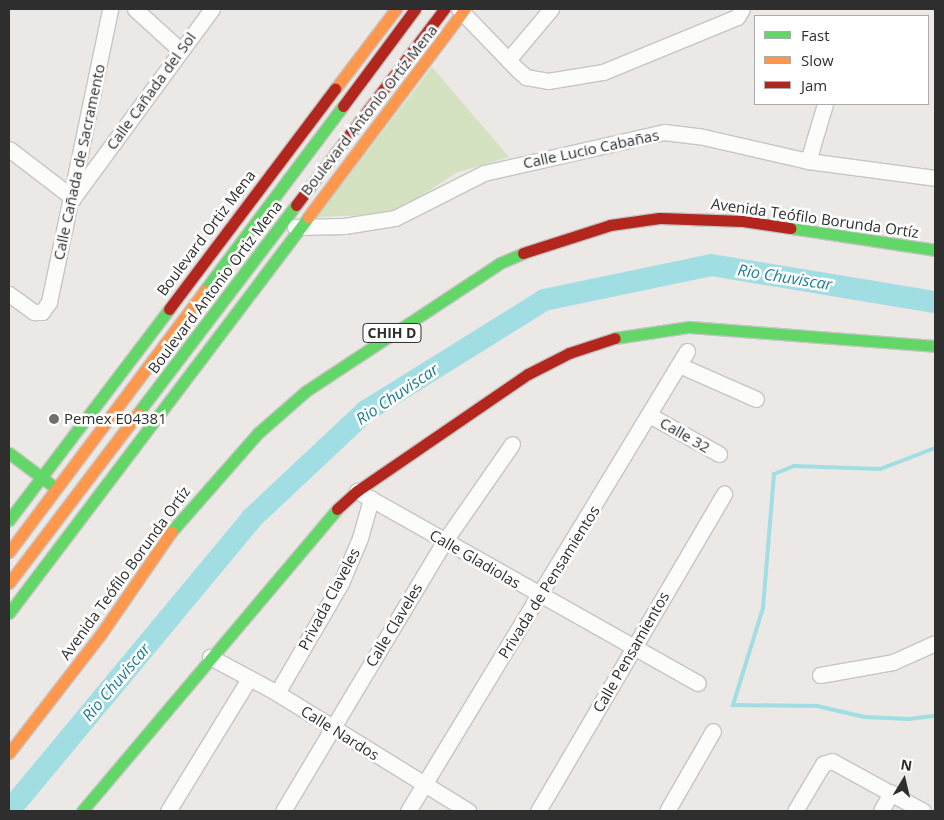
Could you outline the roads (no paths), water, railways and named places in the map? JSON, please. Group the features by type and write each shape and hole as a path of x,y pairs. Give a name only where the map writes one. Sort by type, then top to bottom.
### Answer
{"main road":[{"name":"Boulevard Ortiz Mena","path":"41,477 396,9"},
{"name":"Boulevard Antonio Ortiz Mena","path":"9,552 58,489 415,9"},
{"name":"Boulevard Antonio Ortiz Mena","path":"9,583 74,500 444,9"},
{"name":"Boulevard Antonio Ortíz Mena","path":"9,613 297,227 462,10"},
{"name":"Avenida Teófilo Borunda Ortíz","path":"9,753 101,634 168,535 258,433 306,391 500,263 546,243 610,225 660,218 742,221 935,250"},
{"path":"82,811 305,542 357,491 485,400 569,353 609,339 689,327 935,346"},
{"path":"9,453 74,500"},
{"path":"9,520 41,477"}],"street":[{"name":"Calle Cañada de Sacramento","path":"9,294 28,310 42,312 52,293 73,198 110,9"},
{"path":"135,9 180,50"},
{"name":"Calle Cañada del Sol","path":"73,198 212,9"},
{"path":"508,60 551,9"},
{"path":"462,10 508,60 535,80 585,77 737,17 742,9"},
{"path":"808,162 825,105"},
{"name":"Calle Lucio Cabañas","path":"256,224 297,227 395,218 484,173 664,132 699,136 808,162 935,178"},
{"path":"9,149 73,198"},
{"name":"Privada de Pensamientos","path":"408,811 651,416 687,351"},
{"path":"679,365 756,399"},
{"name":"Calle 32","path":"651,416 719,454"},
{"name":"Calle Claveles","path":"283,811 444,542 512,444"},
{"name":"Calle Gladiolas","path":"357,491 444,542 698,683"},
{"name":"Calle Pensamientos","path":"538,811 724,494"},
{"name":"Privada Claveles","path":"277,693 341,583 360,538 371,499"},
{"path":"820,675 894,662 935,643"},
{"name":"Calle Nardos","path":"210,658 277,693 332,730 468,811"},
{"path":"168,811 249,679"},
{"path":"667,811 713,731"},
{"path":"795,811 823,764 839,762 923,811"},
{"path":"882,811 891,793"}],"waterway":[{"name":"Rio Chuviscar","path":"9,811 251,519 366,411 544,300 711,265 935,302"},
{"path":"935,448 880,469 794,466 774,474 763,608 733,705 817,706 865,717 909,719 935,716"}],"place":[{"name":"Pemex E04381","path":"54,419"}]}
